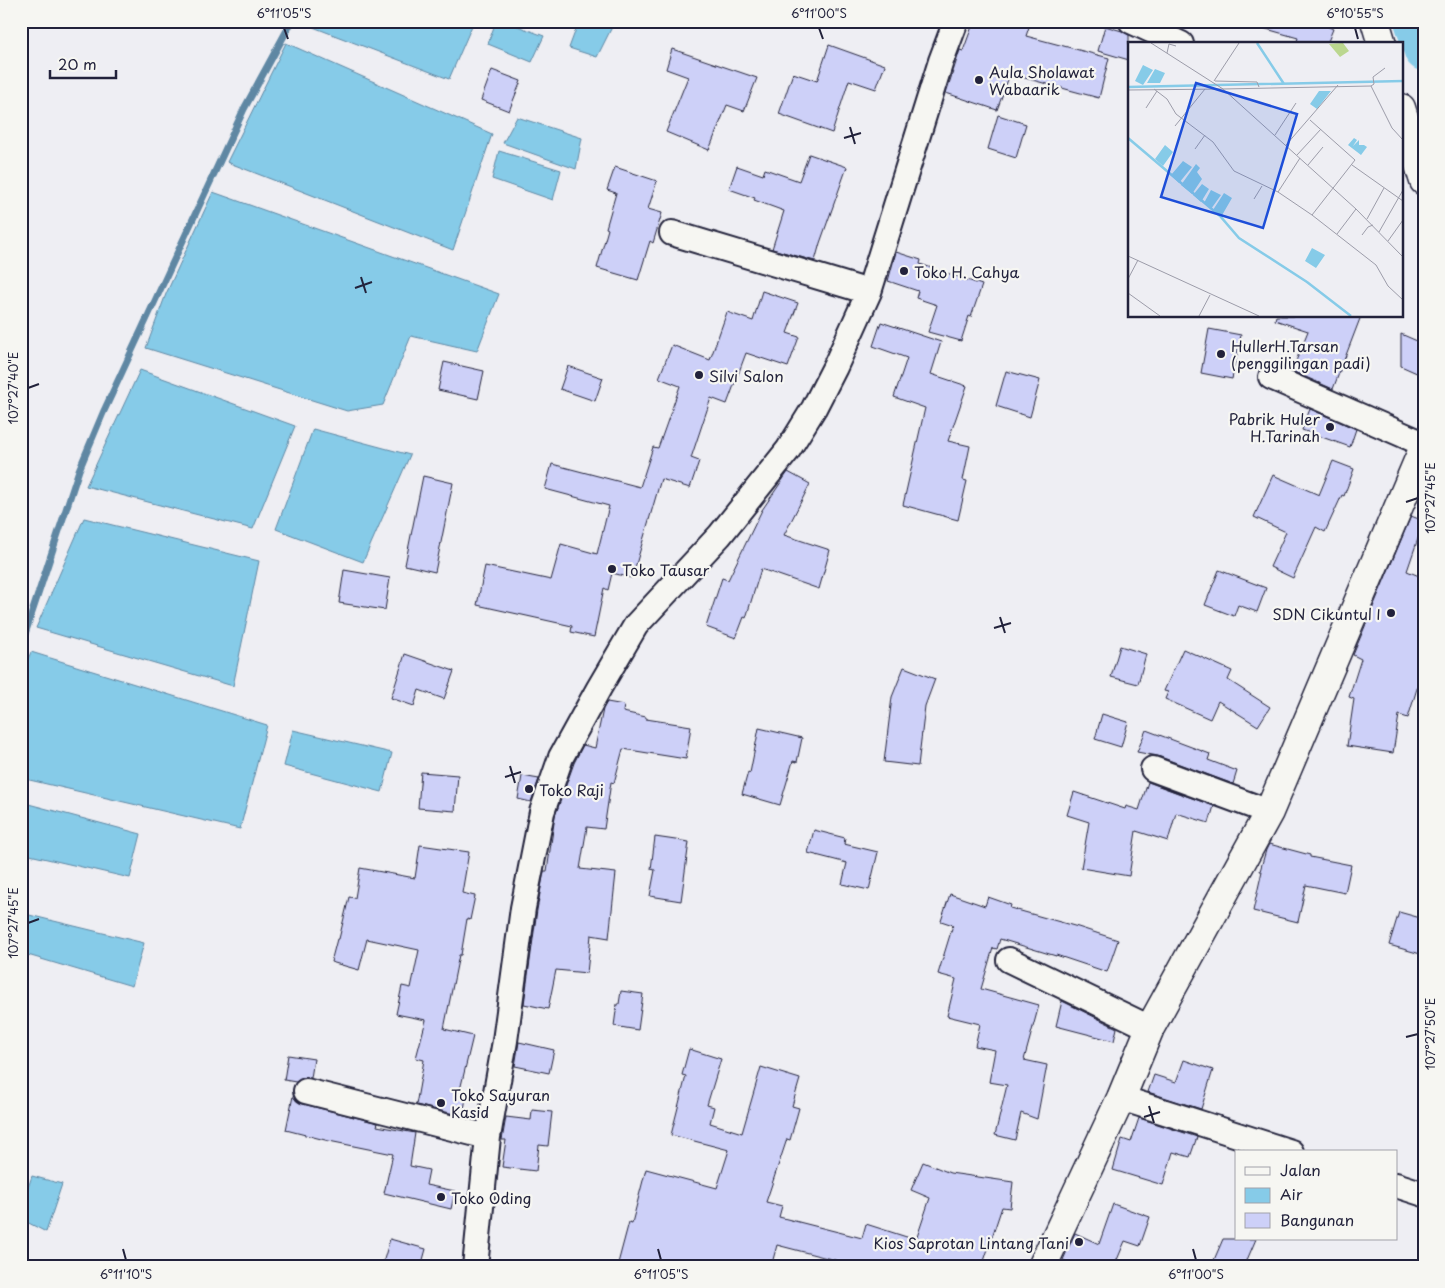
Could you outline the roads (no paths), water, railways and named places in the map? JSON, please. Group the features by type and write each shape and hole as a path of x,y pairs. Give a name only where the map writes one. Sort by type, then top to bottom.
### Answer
{"street":[{"path":"475,1267 488,1137 505,1041 523,908 542,812 561,757 636,626 720,536 788,450 814,408 835,367 868,292 940,61 956,21"},
{"path":"1131,21 1177,42"},
{"path":"1375,21 1381,42"},
{"path":"1402,114 1406,136 1424,181"},
{"path":"672,233 868,292"},
{"path":"1043,1266 1121,1098 1150,1028 1268,812 1424,445 1271,377"},
{"path":"1153,770 1268,812"},
{"path":"1009,960 1150,1028"},
{"path":"306,1092 488,1137"},
{"path":"1121,1098 1285,1150"},
{"path":"1398,1186 1424,1194"}],"water":[{"path":"316,21 474,21 449,79 313,27"},
{"path":"496,21 504,21 544,36 532,62 488,44"},
{"path":"579,21 615,21 597,57 569,48"},
{"path":"286,43 492,134 453,250 227,162"},
{"path":"517,117 582,138 576,169 503,143"},
{"path":"499,151 561,170 553,200 492,179"},
{"path":"213,192 499,294 477,351 411,336 383,405 347,411 146,348 166,294"},
{"path":"140,370 295,426 253,529 86,486"},
{"path":"313,429 410,455 363,562 276,529"},
{"path":"84,518 259,561 233,686 36,628"},
{"path":"31,652 267,725 240,829 21,778 21,675"},
{"path":"293,730 392,753 382,792 284,766"},
{"path":"21,802 141,834 130,878 21,853"},
{"path":"21,913 144,943 132,986 21,953"},
{"path":"32,1176 62,1184 46,1232 21,1219 21,1208"}],"waterway":[{"path":"21,646 79,470 103,413 244,109 292,21"},
{"path":"1414,21 1424,51"}],"place":[{"name":"Aula Sholawat Wabaarik","path":"979,80"},
{"name":"Toko H. Cahya","path":"904,271"},
{"name":"HullerH.Tarsan (penggilingan padi)","path":"1221,354"},
{"name":"Silvi Salon","path":"699,375"},
{"name":"Pabrik Huler H.Tarinah","path":"1330,427"},
{"name":"Toko Tausar","path":"612,569"},
{"name":"SDN Cikuntul I","path":"1391,613"},
{"name":"Toko Raji","path":"529,789"},
{"name":"Toko Sayuran Kasid","path":"441,1103"},
{"name":"Toko Oding","path":"441,1197"},
{"name":"Kios Saprotan Lintang Tani","path":"1079,1242"}]}
